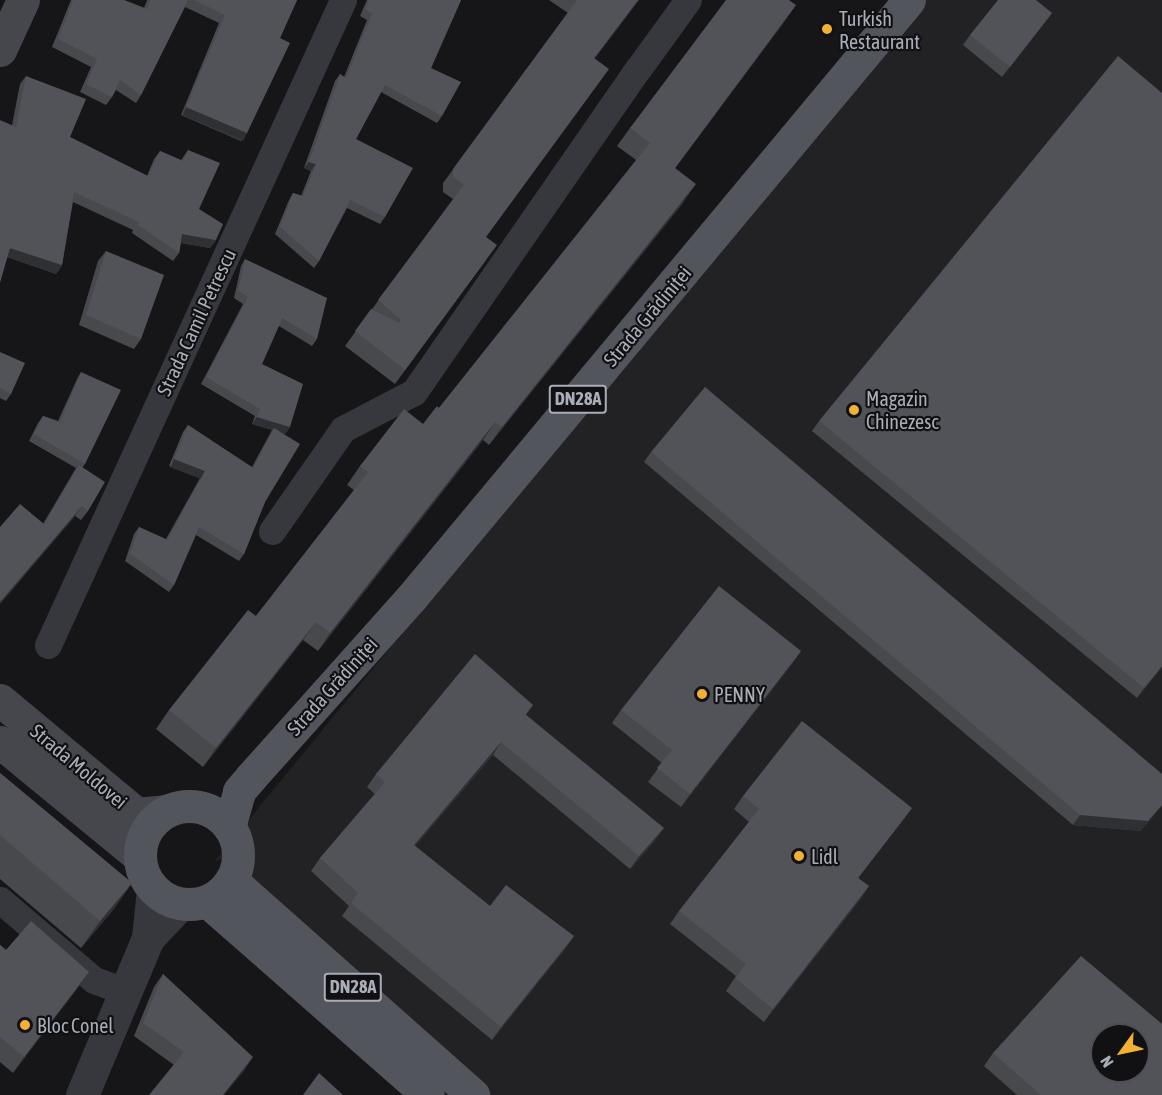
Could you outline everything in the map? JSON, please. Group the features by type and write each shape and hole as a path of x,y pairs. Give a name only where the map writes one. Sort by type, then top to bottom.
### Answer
{"main road":[{"path":"0,50 23,0"},
{"name":"Strada Grădiniței","path":"216,818 411,598 909,0"},
{"name":"Strada Moldovei","path":"0,700 137,814 165,812"},
{"name":"Strada Moldovei","path":"0,742 140,857"},
{"path":"140,857 146,830 165,812 191,806 216,818 238,851 237,866 193,893"},
{"name":"DN28A","path":"140,857 145,878 193,893 473,1095"},
{"name":"DN28A","path":"193,893 428,1095"}],"street":[{"name":"Strada Camil Petrescu","path":"48,645 343,0"},
{"path":"272,531 343,429 414,392 688,0"},
{"path":"82,1095 148,938 193,893"},
{"path":"0,900 94,980 124,991"}],"shaded area":[{"path":"926,0 1162,0 1162,1095 448,1095 265,943 238,851 214,862 753,206"}],"building":[{"path":"73,0 124,0 147,9 150,0 188,0 141,95 120,80 112,97 86,84 97,59 58,39"},
{"path":"194,0 297,0 280,38 290,43 247,133 186,107 225,15"},
{"path":"369,0 461,0 431,68 461,82 442,116 385,85 356,139 413,168 385,217 350,200 319,261 280,227 293,193 303,196 316,164 309,162 340,74 346,78 372,13 365,9"},
{"path":"577,0 638,0 594,58 609,69 486,237 497,245 405,370 355,331 371,309 399,323 401,320 378,300 464,185 453,177 453,169"},
{"path":"726,0 789,0 796,5 675,168 696,184 502,427 495,422 330,633 316,622 216,748 169,710 248,610 256,616 368,472 360,466 404,409 423,424 437,406 439,408 650,143 630,128"},
{"path":"998,0 1036,0 1052,13 1010,67 970,35"},
{"path":"1118,56 1162,93 1162,666 1144,688 819,421"},
{"path":"26,76 86,99 70,137 148,176 160,151 183,161 188,150 220,163 199,209 223,224 216,240 182,234 179,253 138,225 139,222 74,192 62,265 10,248 0,283 0,120 16,127"},
{"path":"106,251 164,275 141,339 86,315"},
{"path":"245,259 327,298 317,339 282,318 262,364 303,384 290,427 257,417 260,409 206,377 248,297 238,291"},
{"path":"0,352 25,363 11,394 0,388"},
{"path":"81,372 121,390 85,464 34,434 43,416 60,422"},
{"path":"705,387 1162,774 1162,805 1148,821 1080,815 651,452"},
{"path":"188,425 253,468 274,428 300,444 265,502 244,554 199,527 174,585 130,554 139,527 167,540 205,471 174,459"},
{"path":"79,465 105,482 88,511 82,506 0,602 0,527 20,504 44,524"},
{"name":"PENNY","path":"719,586 801,651 690,794 657,768 672,750 621,710"},
{"path":"475,654 533,705 525,714 664,828 639,856 501,742 414,845 490,906 506,885 574,936 501,1027 351,903 358,893 320,858 385,782 376,774"},
{"name":"Lidl","path":"802,721 912,808 858,878 869,886 773,1009 735,978 746,964 679,911 759,809 743,796"},
{"path":"0,773 132,883 100,921 0,835"},
{"name":"Bloc Conel","path":"31,921 89,972 24,1057 0,1037 0,945 6,950"},
{"path":"1081,956 1162,1024 1162,1095 1041,1095 993,1053"},
{"path":"163,974 253,1057 223,1095 149,1095 184,1052 143,1023"},
{"path":"319,1073 343,1095 303,1095"}],"place":[{"name":"Turkish Restaurant","path":"827,29"},
{"name":"Magazin Chinezesc","path":"854,410"},
{"name":"PENNY","path":"702,694"},
{"name":"Lidl","path":"799,856"},
{"name":"Bloc Conel","path":"25,1025"}]}
